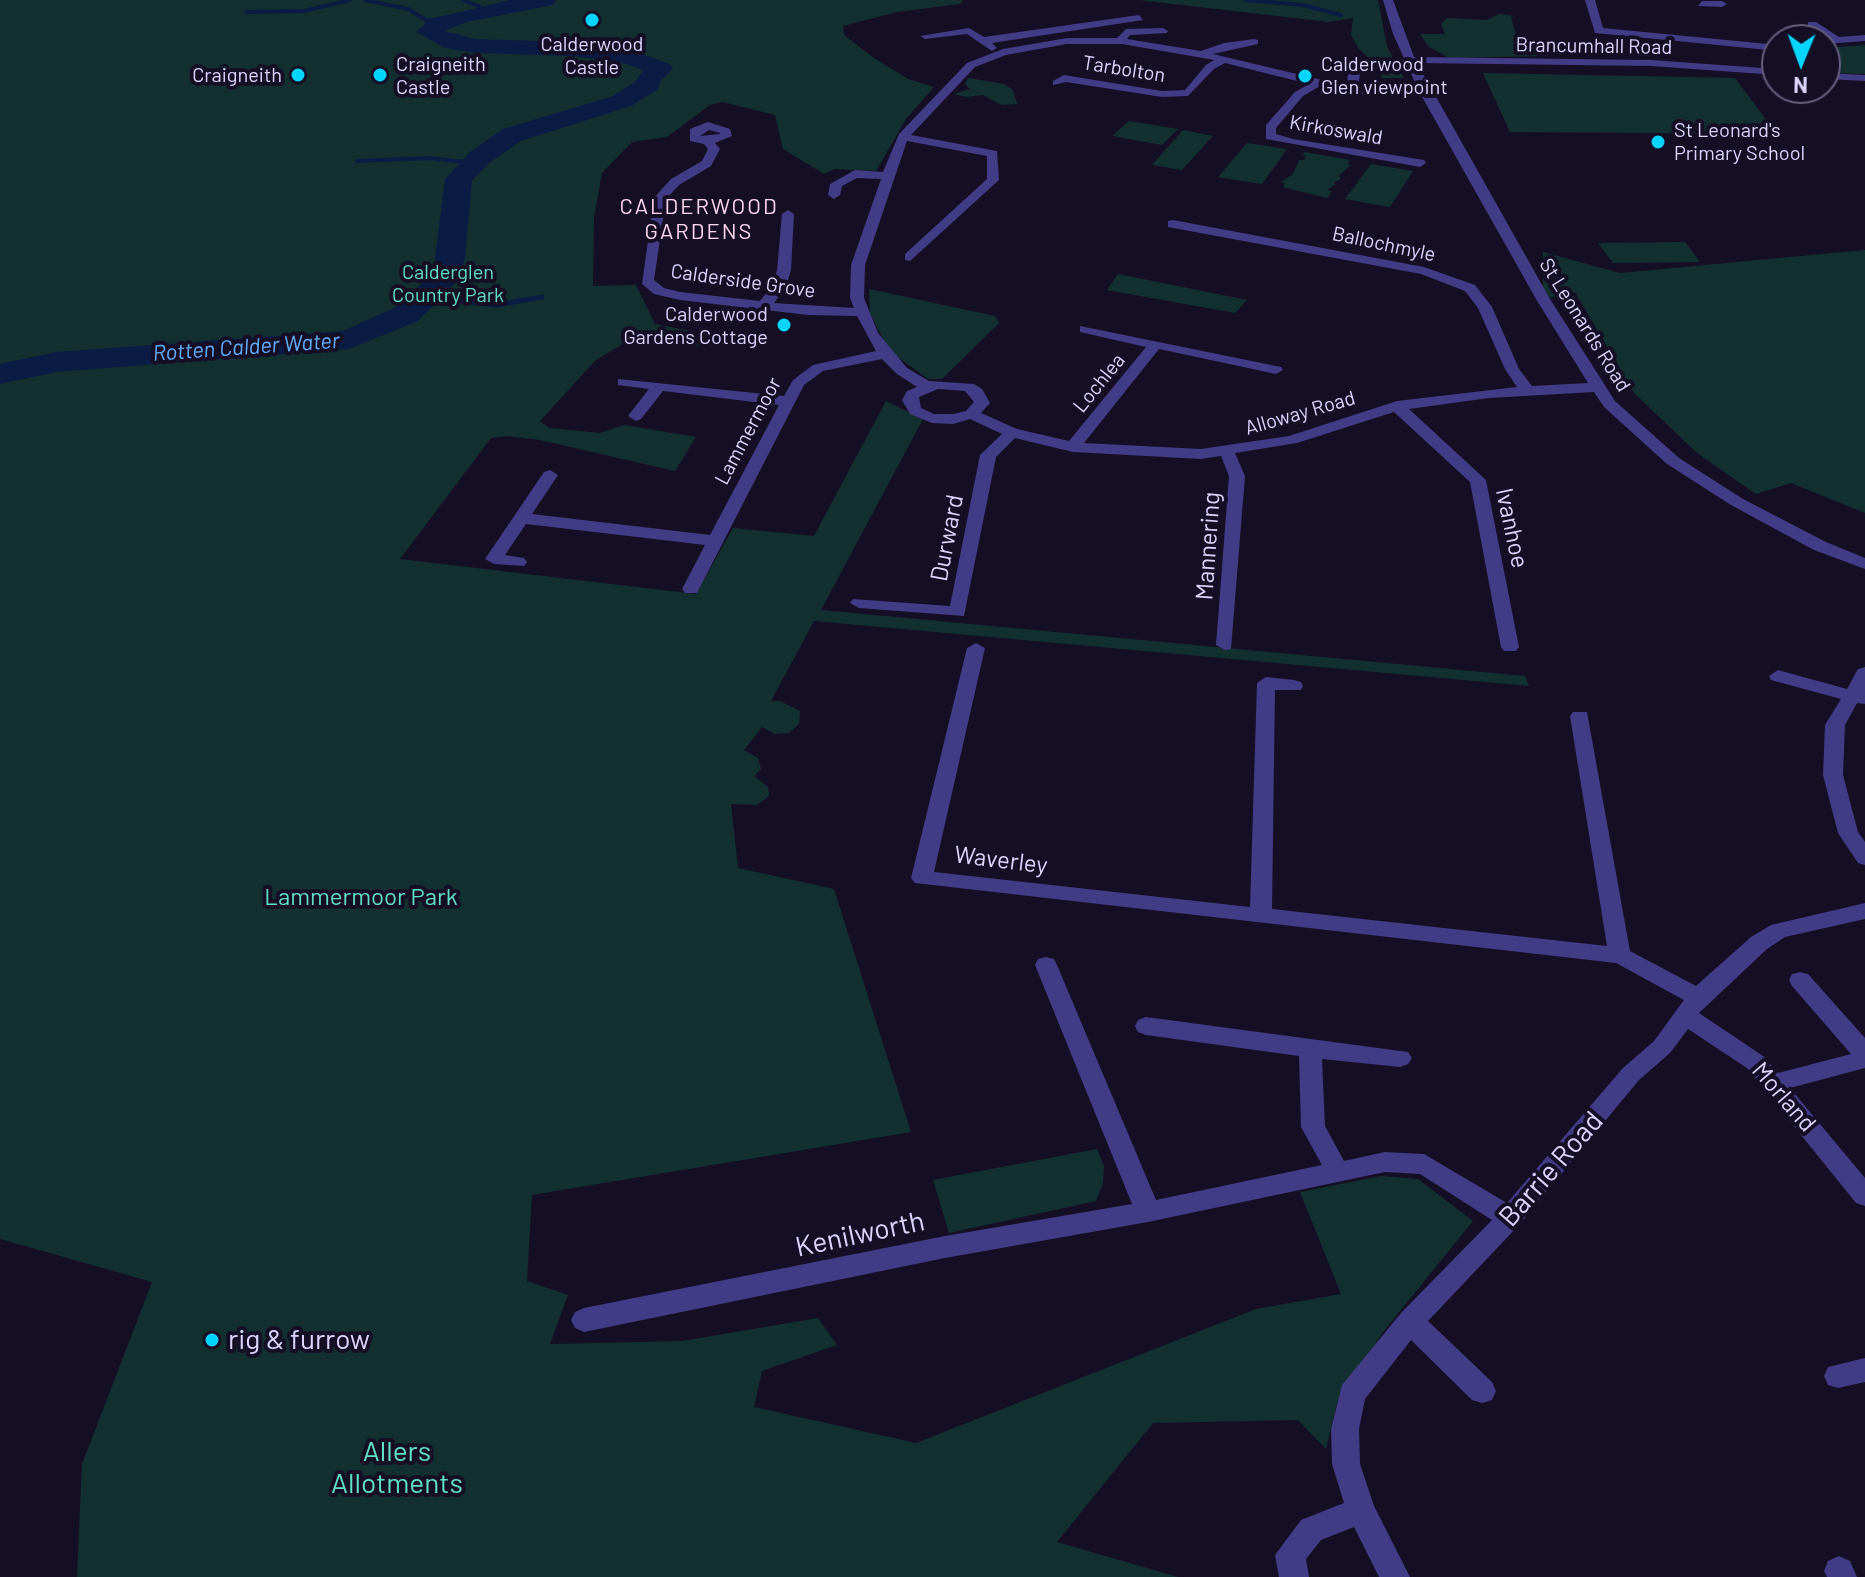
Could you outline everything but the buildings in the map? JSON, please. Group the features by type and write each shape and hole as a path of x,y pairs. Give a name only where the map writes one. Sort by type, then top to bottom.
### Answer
{"street":[{"name":"St Leonards Road","path":"1388,0 1389,11 1425,92 1597,387 1627,422 1673,461 1751,509 1820,546 1865,564"},
{"path":"1590,0 1599,31 1761,46"},
{"path":"1702,4 1724,6"},
{"path":"981,41 1139,18"},
{"path":"925,36 969,31 1003,52"},
{"path":"1121,41 1126,32 1163,31"},
{"path":"1841,39 1865,38"},
{"path":"971,414 982,403 977,392 948,383 926,386 902,371 885,354 861,312 857,298 858,265 903,137 971,65 1003,52 1067,41 1121,41 1202,54 1352,91 1425,92"},
{"path":"1202,54 1224,46 1254,42"},
{"name":"Brancumhall Road","path":"1409,60 1651,63 1761,71"},
{"name":"Tarbolton","path":"1057,83 1064,78 1162,94 1188,93 1210,67 1221,61"},
{"path":"1352,91 1354,73"},
{"path":"1841,77 1865,78"},
{"name":"Kirkoswald","path":"1316,84 1299,94 1270,127 1270,136 1420,163"},
{"path":"903,137 993,154 993,180 910,257"},
{"name":"Calderside Grove","path":"708,141 714,149 707,163 675,182 660,198 647,281 659,291 680,296 820,312 861,312"},
{"path":"834,195 836,184 855,174 888,176"},
{"path":"764,306 779,287 784,270 788,214"},
{"name":"Ballochmyle","path":"1173,224 1424,271 1470,288 1485,307 1512,369 1527,390"},
{"name":"Lochlea","path":"1085,329 1276,370"},
{"name":"Lochlea","path":"1073,447 1156,344"},
{"name":"Lammermoor","path":"691,589 798,383 818,368 885,354"},
{"path":"623,382 787,401"},
{"path":"636,416 659,386"},
{"name":"Alloway Road","path":"926,386 912,394 911,406 915,411 942,419 971,414 1012,433 1073,447 1165,455 1227,452 1291,440 1397,406 1527,390 1597,387"},
{"name":"Ivanhoe","path":"1397,406 1478,480 1510,647"},
{"name":"Durward","path":"859,603 958,612 988,455 1012,433"},
{"name":"Mannering","path":"1225,645 1237,476 1227,452"},
{"path":"518,562 494,559 550,475"},
{"path":"520,518 715,541"},
{"name":"Waverley","path":"976,648 922,878 1620,955 1692,1006"},
{"path":"1865,673 1858,697 1835,725 1833,775 1848,833 1865,858"},
{"path":"1778,676 1858,697"},
{"path":"1261,916 1266,683 1294,686"},
{"path":"1580,716 1620,955"},
{"name":"Barrie Road","path":"1395,1577 1361,1510 1346,1464 1345,1429 1352,1394 1410,1321 1510,1218 1692,1006 1759,943 1779,931 1865,911"},
{"path":"1046,965 1148,1212"},
{"path":"1776,1083 1865,1056 1800,980"},
{"name":"Morland","path":"1692,1006 1776,1083 1865,1196"},
{"path":"1146,1026 1400,1058"},
{"path":"1310,1049 1313,1127 1339,1174"},
{"name":"Kenilworth","path":"584,1320 945,1247 1148,1212 1385,1162 1424,1164 1510,1218"},
{"path":"1410,1321 1482,1391"},
{"path":"1838,1376 1865,1370"},
{"path":"1294,1577 1290,1555 1311,1530 1361,1510"}],"green space":[{"path":"0,0 963,0 960,4 897,12 843,26 844,35 874,58 908,79 934,87 906,119 876,171 835,169 824,174 783,149 775,115 723,102 710,105 667,137 632,142 602,173 594,217 593,286 636,285 655,324 722,337 713,347 629,340 595,361 540,421 549,428 600,433 624,425 696,437 675,471 540,440 507,436 491,438 400,559 696,594 733,528 814,536 886,401 923,419 821,610 1525,676 1529,686 814,621 771,701 780,701 800,711 799,724 789,733 775,734 762,727 744,750 758,758 761,769 754,776 768,787 769,796 757,805 731,804 738,868 834,889 911,1132 532,1195 527,1281 568,1295 550,1344 682,1341 818,1318 837,1345 762,1371 754,1407 916,1443 1256,1309 1341,1294 1300,1192 1381,1176 1418,1179 1473,1221 1383,1332 1337,1403 1326,1449 1298,1420 1153,1423 1057,1542 1178,1577 77,1577 82,1464 152,1282 0,1239"},
{"path":"1139,0 1378,0 1387,47 1404,78 1382,78 1379,68 1359,49 1351,35 1353,18 1329,22"},
{"path":"1499,14 1515,16 1511,17 1517,38 1543,51 1545,56 1449,58 1428,46 1420,34 1445,34 1441,24 1447,18 1487,20"},
{"path":"1865,45 1865,74 1841,73 1841,47"},
{"path":"1483,73 1735,78 1777,134 1510,132"},
{"path":"968,78 1004,84 1013,90 1017,104 1002,105 983,95 967,97 954,94 970,89 965,84"},
{"path":"1129,121 1178,129 1162,145 1112,136"},
{"path":"1183,130 1213,136 1182,170 1152,165"},
{"path":"1247,143 1287,149 1262,184 1218,177"},
{"path":"1305,152 1350,160 1347,164 1351,165 1327,190 1332,191 1327,198 1283,187 1285,183 1281,182 1293,174 1299,160 1304,160 1306,156 1302,155"},
{"path":"1371,164 1413,171 1390,207 1345,199"},
{"path":"1685,242 1700,262 1613,263 1598,243"},
{"path":"1865,250 1865,513 1791,483 1756,494 1697,453 1634,393 1575,292 1543,299 1543,252 1620,273"},
{"path":"1118,274 1247,300 1235,313 1107,290"},
{"path":"869,289 995,316 999,323 942,379 928,379 895,355 884,341 870,313"},
{"path":"1097,1149 1104,1166 1103,1183 1096,1201 949,1233 933,1180"}],"waterway":[{"path":"246,12 304,11 350,0"},
{"path":"365,0 408,9 426,20 444,21"},
{"path":"463,0 488,10"},
{"name":"Rotten Calder Water","path":"0,374 56,362 349,340 407,314 443,280 450,258 459,179 479,158 512,135 622,101 649,84 646,80 661,69 628,56 572,49 476,46 445,41 428,32 438,24 462,16 545,0"},
{"path":"1245,0 1303,5 1341,15"},
{"path":"357,161 429,158 474,163"},
{"path":"426,297 496,305 542,297"}],"place":[{"name":"Calderwood Castle","path":"592,20"},
{"name":"Craigneith","path":"298,75"},
{"name":"Craigneith Castle","path":"380,75"},
{"name":"Calderwood Glen viewpoint","path":"1305,76"},
{"name":"St Leonard's Primary School","path":"1658,142"},
{"name":"Calderwood Gardens Cottage","path":"784,325"},
{"name":"rig & furrow","path":"212,1340"}],"district":[{"name":"CALDERWOOD GARDENS","path":"699,220"}],"park label":[{"name":"Calderglen Country Park","path":"448,284"},
{"name":"Lammermoor Park","path":"361,897"},
{"name":"Allers Allotments","path":"397,1468"}]}
